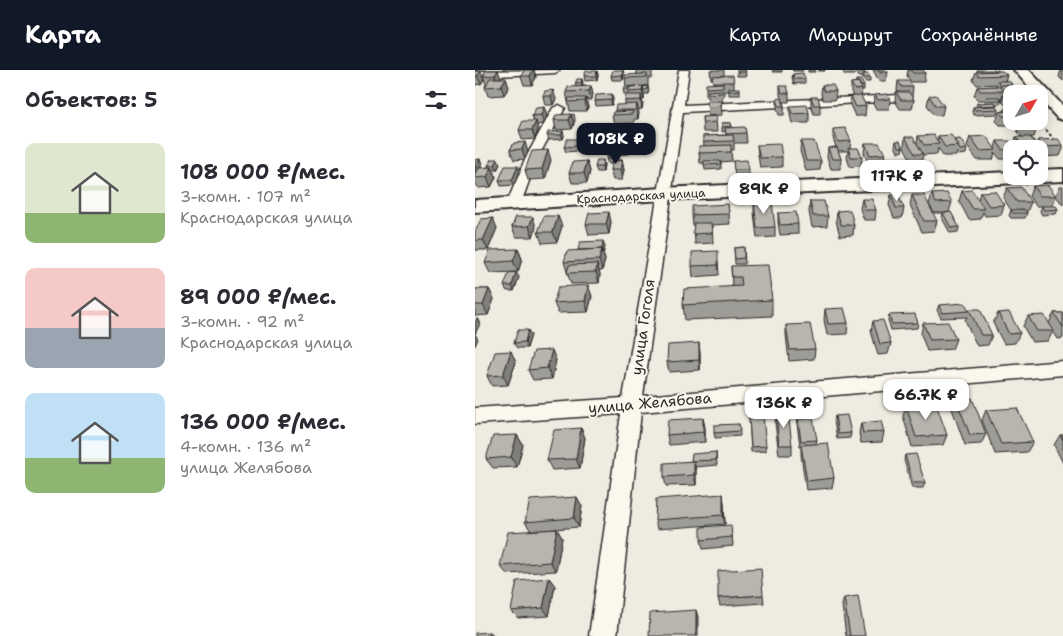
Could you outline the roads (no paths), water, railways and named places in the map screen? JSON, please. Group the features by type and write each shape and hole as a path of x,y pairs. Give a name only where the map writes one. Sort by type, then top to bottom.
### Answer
{"main road":[{"path":"1021,70 1063,115"},
{"name":"Краснодарская улица","path":"1048,176 1063,175"},
{"name":"Краснодарская улица","path":"475,206 663,194 1003,178"}],"street":[{"path":"475,74 555,70"},
{"name":"улица Гоголя","path":"603,636 632,405 663,194 684,70"},
{"path":"677,109 900,98"},
{"path":"514,203 531,158 559,108"},
{"name":"улица Желябова","path":"475,416 632,405 1063,368"}]}
